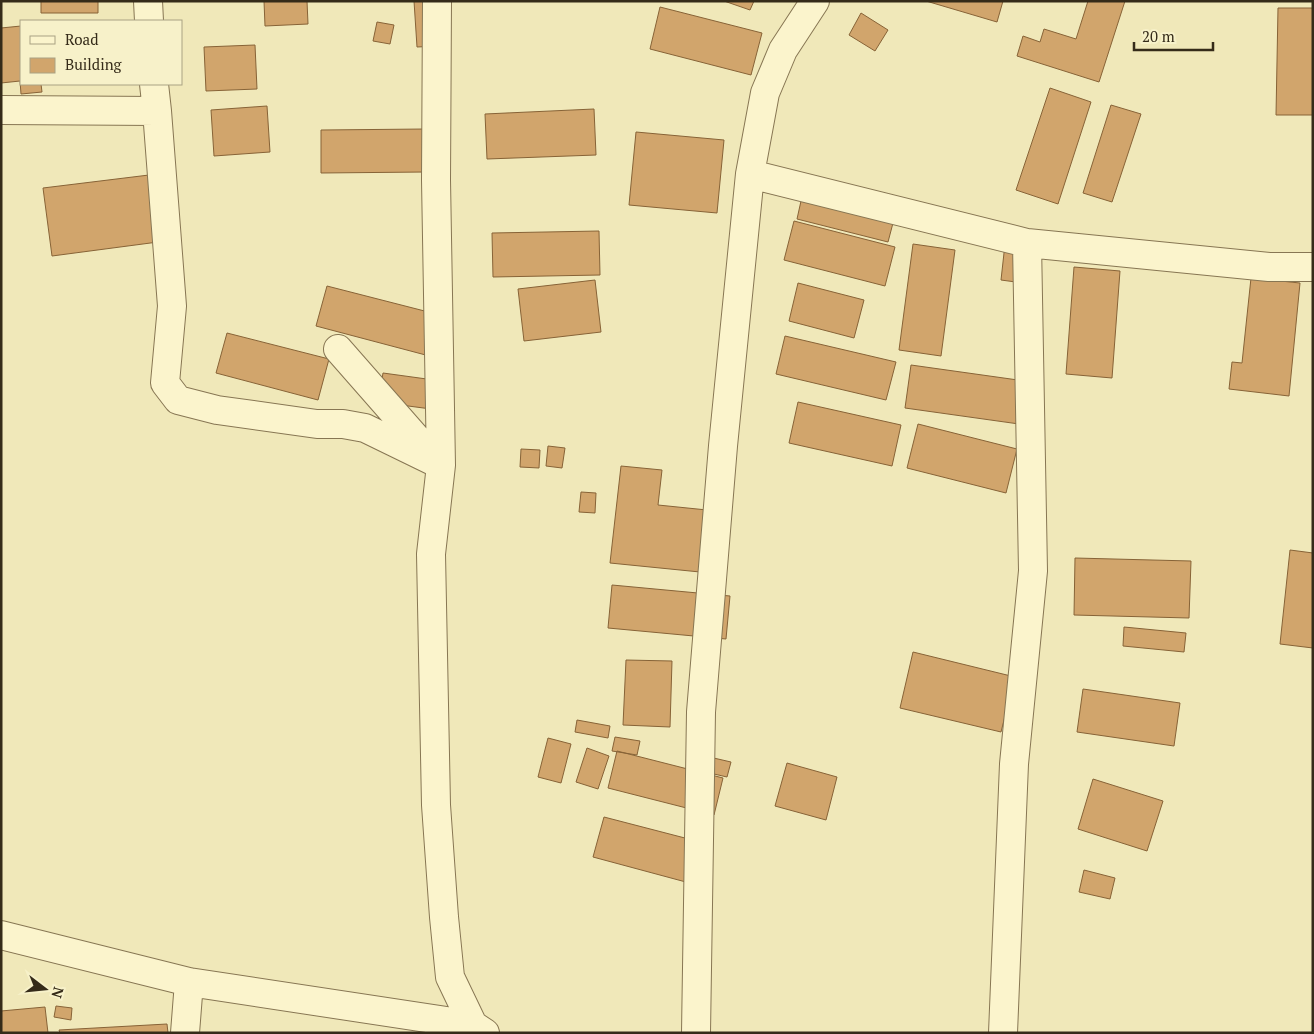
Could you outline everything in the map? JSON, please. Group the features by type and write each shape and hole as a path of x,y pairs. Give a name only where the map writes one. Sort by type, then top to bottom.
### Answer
{"street":[{"path":"148,1 149,20"},
{"path":"437,1 436,180 441,465 431,554 436,805 450,977 477,1030"},
{"path":"696,1033 701,712 724,436 750,174 765,93 783,50 815,1"},
{"path":"154,85 172,306 165,383 178,400 217,410 316,424 343,424 365,428 441,465"},
{"path":"1,110 157,111"},
{"path":"750,174 1027,243 1269,267 1313,267"},
{"path":"1003,1033 1014,764 1032,571 1027,243"},
{"path":"338,349 441,465"},
{"path":"1,935 189,982 477,1030"},
{"path":"185,1033 189,982"}],"building":[{"path":"41,1 98,1 98,13 41,13"},
{"path":"264,1 307,1 308,24 265,26"},
{"path":"414,1 435,1 438,46 417,47"},
{"path":"724,1 754,1 750,10"},
{"path":"926,1 1003,1 997,22"},
{"path":"1088,1 1125,1 1099,82 1017,56 1023,36 1040,42 1044,29 1076,39"},
{"path":"660,7 762,33 751,75 650,49"},
{"path":"1278,8 1313,8 1313,115 1276,115"},
{"path":"861,13 888,30 875,51 849,35"},
{"path":"377,22 394,25 390,44 373,41"},
{"path":"20,26 20,81 1,83 1,28"},
{"path":"255,45 257,89 206,91 204,47"},
{"path":"20,85 41,85 42,92 21,94"},
{"path":"1050,88 1091,102 1058,204 1016,190"},
{"path":"1111,105 1141,114 1112,202 1083,193"},
{"path":"267,106 270,152 214,156 211,110"},
{"path":"594,109 596,155 487,159 485,114"},
{"path":"425,129 425,172 321,173 321,130"},
{"path":"636,132 724,140 717,213 629,205"},
{"path":"149,175 158,242 52,256 43,188"},
{"path":"801,201 893,223 888,242 797,219"},
{"path":"794,221 895,247 885,286 784,260"},
{"path":"599,231 600,275 493,277 492,233"},
{"path":"913,244 955,250 941,356 899,350"},
{"path":"1005,244 1027,246 1023,283 1001,280"},
{"path":"1074,267 1120,271 1112,378 1066,374"},
{"path":"1251,278 1300,283 1289,396 1229,389 1232,362 1242,363"},
{"path":"595,280 601,332 524,341 518,289"},
{"path":"798,283 864,300 854,338 789,321"},
{"path":"327,286 448,317 437,358 316,326"},
{"path":"227,333 329,359 318,400 216,373"},
{"path":"785,336 896,362 886,400 776,374"},
{"path":"911,365 1025,381 1019,424 905,408"},
{"path":"383,373 434,380 431,409 378,402"},
{"path":"798,402 901,425 892,466 789,443"},
{"path":"918,424 1017,449 1006,493 907,468"},
{"path":"548,446 565,448 562,468 546,466"},
{"path":"521,449 540,450 539,468 520,467"},
{"path":"621,466 662,470 658,505 707,510 700,572 610,563"},
{"path":"581,492 596,493 595,513 579,512"},
{"path":"1290,550 1313,553 1313,648 1280,644"},
{"path":"1075,558 1191,561 1189,618 1074,615"},
{"path":"612,585 730,596 726,639 608,628"},
{"path":"1124,627 1186,633 1184,652 1123,646"},
{"path":"913,652 1015,677 1001,732 900,708"},
{"path":"626,660 672,661 670,727 623,725"},
{"path":"1083,689 1180,703 1174,746 1077,732"},
{"path":"577,720 610,726 608,738 575,732"},
{"path":"615,737 640,741 637,755 612,751"},
{"path":"548,738 571,744 561,783 538,777"},
{"path":"587,748 609,756 598,789 576,782"},
{"path":"617,751 723,778 714,815 608,788"},
{"path":"705,756 731,762 727,777 701,771"},
{"path":"787,763 837,777 826,820 775,806"},
{"path":"1093,779 1163,801 1147,851 1078,829"},
{"path":"604,817 708,844 697,885 593,857"},
{"path":"1084,870 1115,878 1110,899 1079,892"},
{"path":"56,1006 72,1008 71,1020 54,1017"},
{"path":"45,1007 48,1033 1,1033 1,1011"},
{"path":"167,1024 168,1033 60,1033 59,1030"}]}
